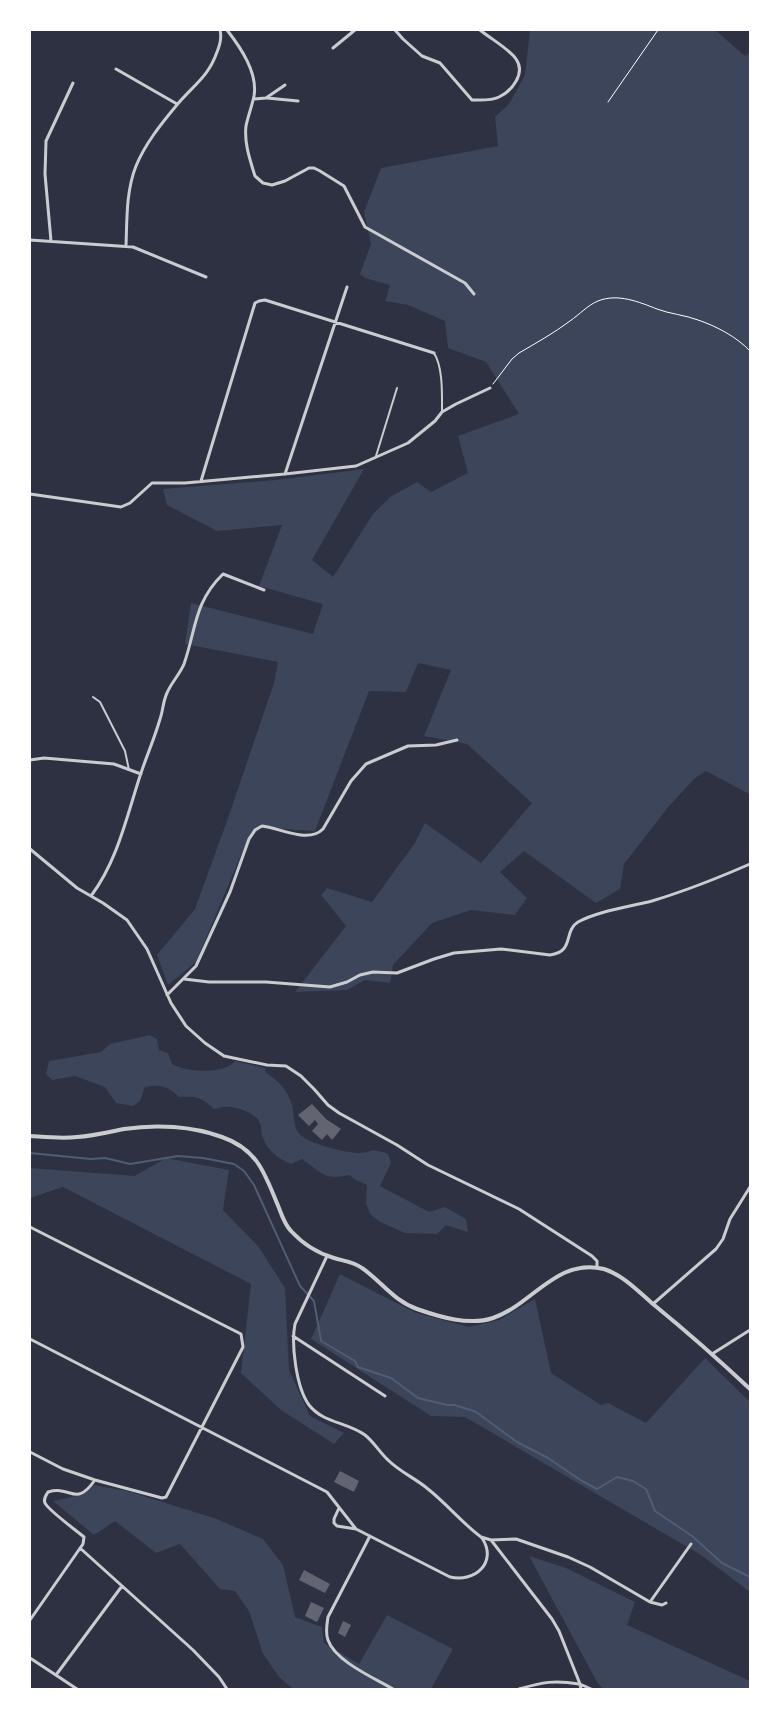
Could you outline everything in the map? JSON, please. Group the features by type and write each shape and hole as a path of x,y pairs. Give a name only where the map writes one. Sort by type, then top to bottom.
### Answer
{"street":[{"path":"126,246 130,192 136,166 157,129 177,104 207,75 212,67 220,46 220,30"},
{"path":"227,30 242,52 255,83 254,99 246,127 246,140 255,176 258,180 272,185 286,181 308,168 320,171 344,186 364,227 465,283 474,294"},
{"path":"333,48 355,30"},
{"path":"395,30 422,56 440,63 472,100 483,100 500,97 507,92 519,75 519,68 516,59 480,30"},
{"path":"116,69 177,104"},
{"path":"51,241 45,174 46,140 73,83"},
{"path":"266,98 285,85"},
{"path":"254,99 266,98 298,101"},
{"path":"30,240 126,246 206,277"},
{"path":"285,474 346,287"},
{"path":"201,481 255,303 265,300 434,353"},
{"path":"30,494 121,507 130,503 152,483 201,481 344,468 376,458 408,443 435,421 442,412 490,388"},
{"path":"91,896 106,872 125,827 141,774 161,719 167,692 184,664 200,606 206,594 223,574 264,590"},
{"path":"167,995 196,966 203,954 254,830 262,826 305,836 316,835 323,829 351,781 366,764 408,746 436,745 457,740"},
{"path":"30,760 44,758 114,764 141,774"},
{"path":"30,849 77,888 127,920 147,950 167,995 186,1026 205,1043 224,1056 267,1065 286,1066 339,1113 397,1145 428,1165 519,1209 592,1256 596,1261 597,1268"},
{"path":"184,979 208,982 266,982 282,985 330,987 373,972 397,973 434,958 454,953 501,949 522,950 550,955 557,954 563,951 573,927 578,922 711,881 750,864"},
{"path":"30,1136 75,1138 123,1129 160,1127 195,1130 222,1136 252,1154 262,1169 289,1229 309,1247 327,1256 354,1264 363,1269 404,1304 442,1317 471,1321 487,1320 515,1307 559,1274 569,1270 597,1268 610,1272 624,1280 653,1304 750,1389"},
{"path":"653,1304 716,1249 750,1187"},
{"path":"30,1227 241,1334 243,1347 166,1497 162,1498 95,1480 63,1468 30,1452"},
{"path":"327,1256 304,1305 293,1336 296,1361 307,1403 315,1412 325,1418 364,1435 388,1461 427,1488 481,1538 487,1550 486,1559 476,1574 468,1578 459,1579 440,1573 356,1529 337,1526 334,1524 334,1519 339,1508"},
{"path":"712,1354 750,1330"},
{"path":"293,1336 385,1396"},
{"path":"30,1340 327,1492 356,1529"},
{"path":"30,1620 83,1544 84,1537 50,1510 45,1504 45,1498 48,1492 54,1490 80,1494 86,1492 95,1480"},
{"path":"370,1536 328,1617 326,1629 328,1641 334,1652 343,1660 393,1689"},
{"path":"481,1538 491,1540 516,1539 574,1560 650,1602 662,1605 666,1603"},
{"path":"491,1540 552,1619 559,1631 581,1689"},
{"path":"650,1602 690,1544"},
{"path":"80,1548 193,1650 219,1677 227,1689"},
{"path":"56,1675 122,1586"},
{"path":"30,1658 77,1689"},
{"path":"519,1689 560,1681 580,1684 591,1689"}],"lane":[{"path":"434,353 437,357 442,380 442,412"},
{"path":"376,458 397,388"},
{"path":"94,697 100,702 125,751 129,770"}],"path":[{"path":"608,102 658,30"},
{"path":"490,388 512,358 566,324 592,304 610,298 623,298 645,303 657,309 699,320 720,330 750,351"}],"shaded area":[{"path":"530,30 715,30 745,56 750,52 750,792 749,794 706,771 695,778 669,806 624,864 620,889 596,903 524,851 500,872 527,898 515,915 471,910 432,923 393,965 390,983 365,980 347,990 295,992 346,926 321,895 327,888 372,902 415,843 425,823 481,863 532,803 467,744 424,736 451,670 418,663 406,692 369,691 315,831 260,828 244,848 196,962 168,985 157,955 195,909 274,683 278,662 185,644 191,603 313,634 323,604 259,586 282,525 217,531 167,505 163,489 276,480 364,469 312,560 333,577 373,514 390,497 417,482 431,492 468,473 458,436 519,414 486,362 448,348 445,321 408,305 385,301 390,285 365,278 360,274 371,244 364,212 381,168 498,146 495,117 509,104 525,75"},
{"path":"150,1035 157,1039 159,1050 168,1053 172,1064 178,1067 205,1071 222,1068 235,1061 265,1068 266,1073 279,1082 288,1094 292,1105 295,1126 299,1134 307,1140 346,1151 363,1153 374,1151 388,1154 391,1163 380,1186 429,1212 445,1207 466,1219 468,1232 446,1225 437,1234 405,1233 380,1222 370,1214 366,1203 367,1185 349,1175 333,1177 323,1174 302,1159 291,1164 283,1160 274,1154 265,1142 258,1119 242,1110 228,1107 214,1109 198,1098 179,1097 168,1088 160,1086 145,1087 140,1101 133,1106 116,1103 105,1087 75,1076 52,1080 46,1074 49,1061 101,1052 110,1044"},
{"path":"166,1158 229,1170 223,1210 258,1246 285,1288 289,1370 310,1416 344,1433 334,1444 281,1410 241,1373 251,1284 63,1187 30,1198 30,1168 135,1176"},
{"path":"340,1274 416,1313 469,1327 499,1320 535,1299 551,1373 601,1405 608,1403 646,1423 705,1358 750,1402 750,1592 701,1555 465,1417 431,1416 311,1339"},
{"path":"94,1485 127,1491 217,1519 263,1539 283,1565 295,1617 322,1627 324,1643 359,1664 387,1615 453,1649 431,1689 293,1689 279,1677 263,1654 249,1611 235,1591 220,1589 180,1544 156,1553 115,1521 94,1535 53,1501 81,1495"},
{"path":"529,1556 566,1568 635,1602 627,1625 750,1681 750,1689 603,1689 597,1682"}],"building":[{"path":"312,1104 326,1119 341,1129 332,1140 327,1134 322,1140 312,1131 318,1124 315,1120 309,1126 298,1115"},
{"path":"340,1471 359,1481 354,1492 334,1482"},
{"path":"304,1570 330,1584 325,1593 299,1580"},
{"path":"311,1602 324,1608 317,1622 305,1616"},
{"path":"343,1621 351,1625 345,1637 338,1633"}],"waterway":[{"path":"30,1153 91,1159 105,1158 130,1164 178,1156 203,1158 234,1164 244,1171 254,1185 300,1286 314,1301 321,1341 355,1361 358,1367 391,1378 418,1398 455,1405 476,1412 517,1442 548,1458 597,1489 617,1477 633,1481 646,1489 655,1511 692,1536 722,1563 750,1577"}]}
